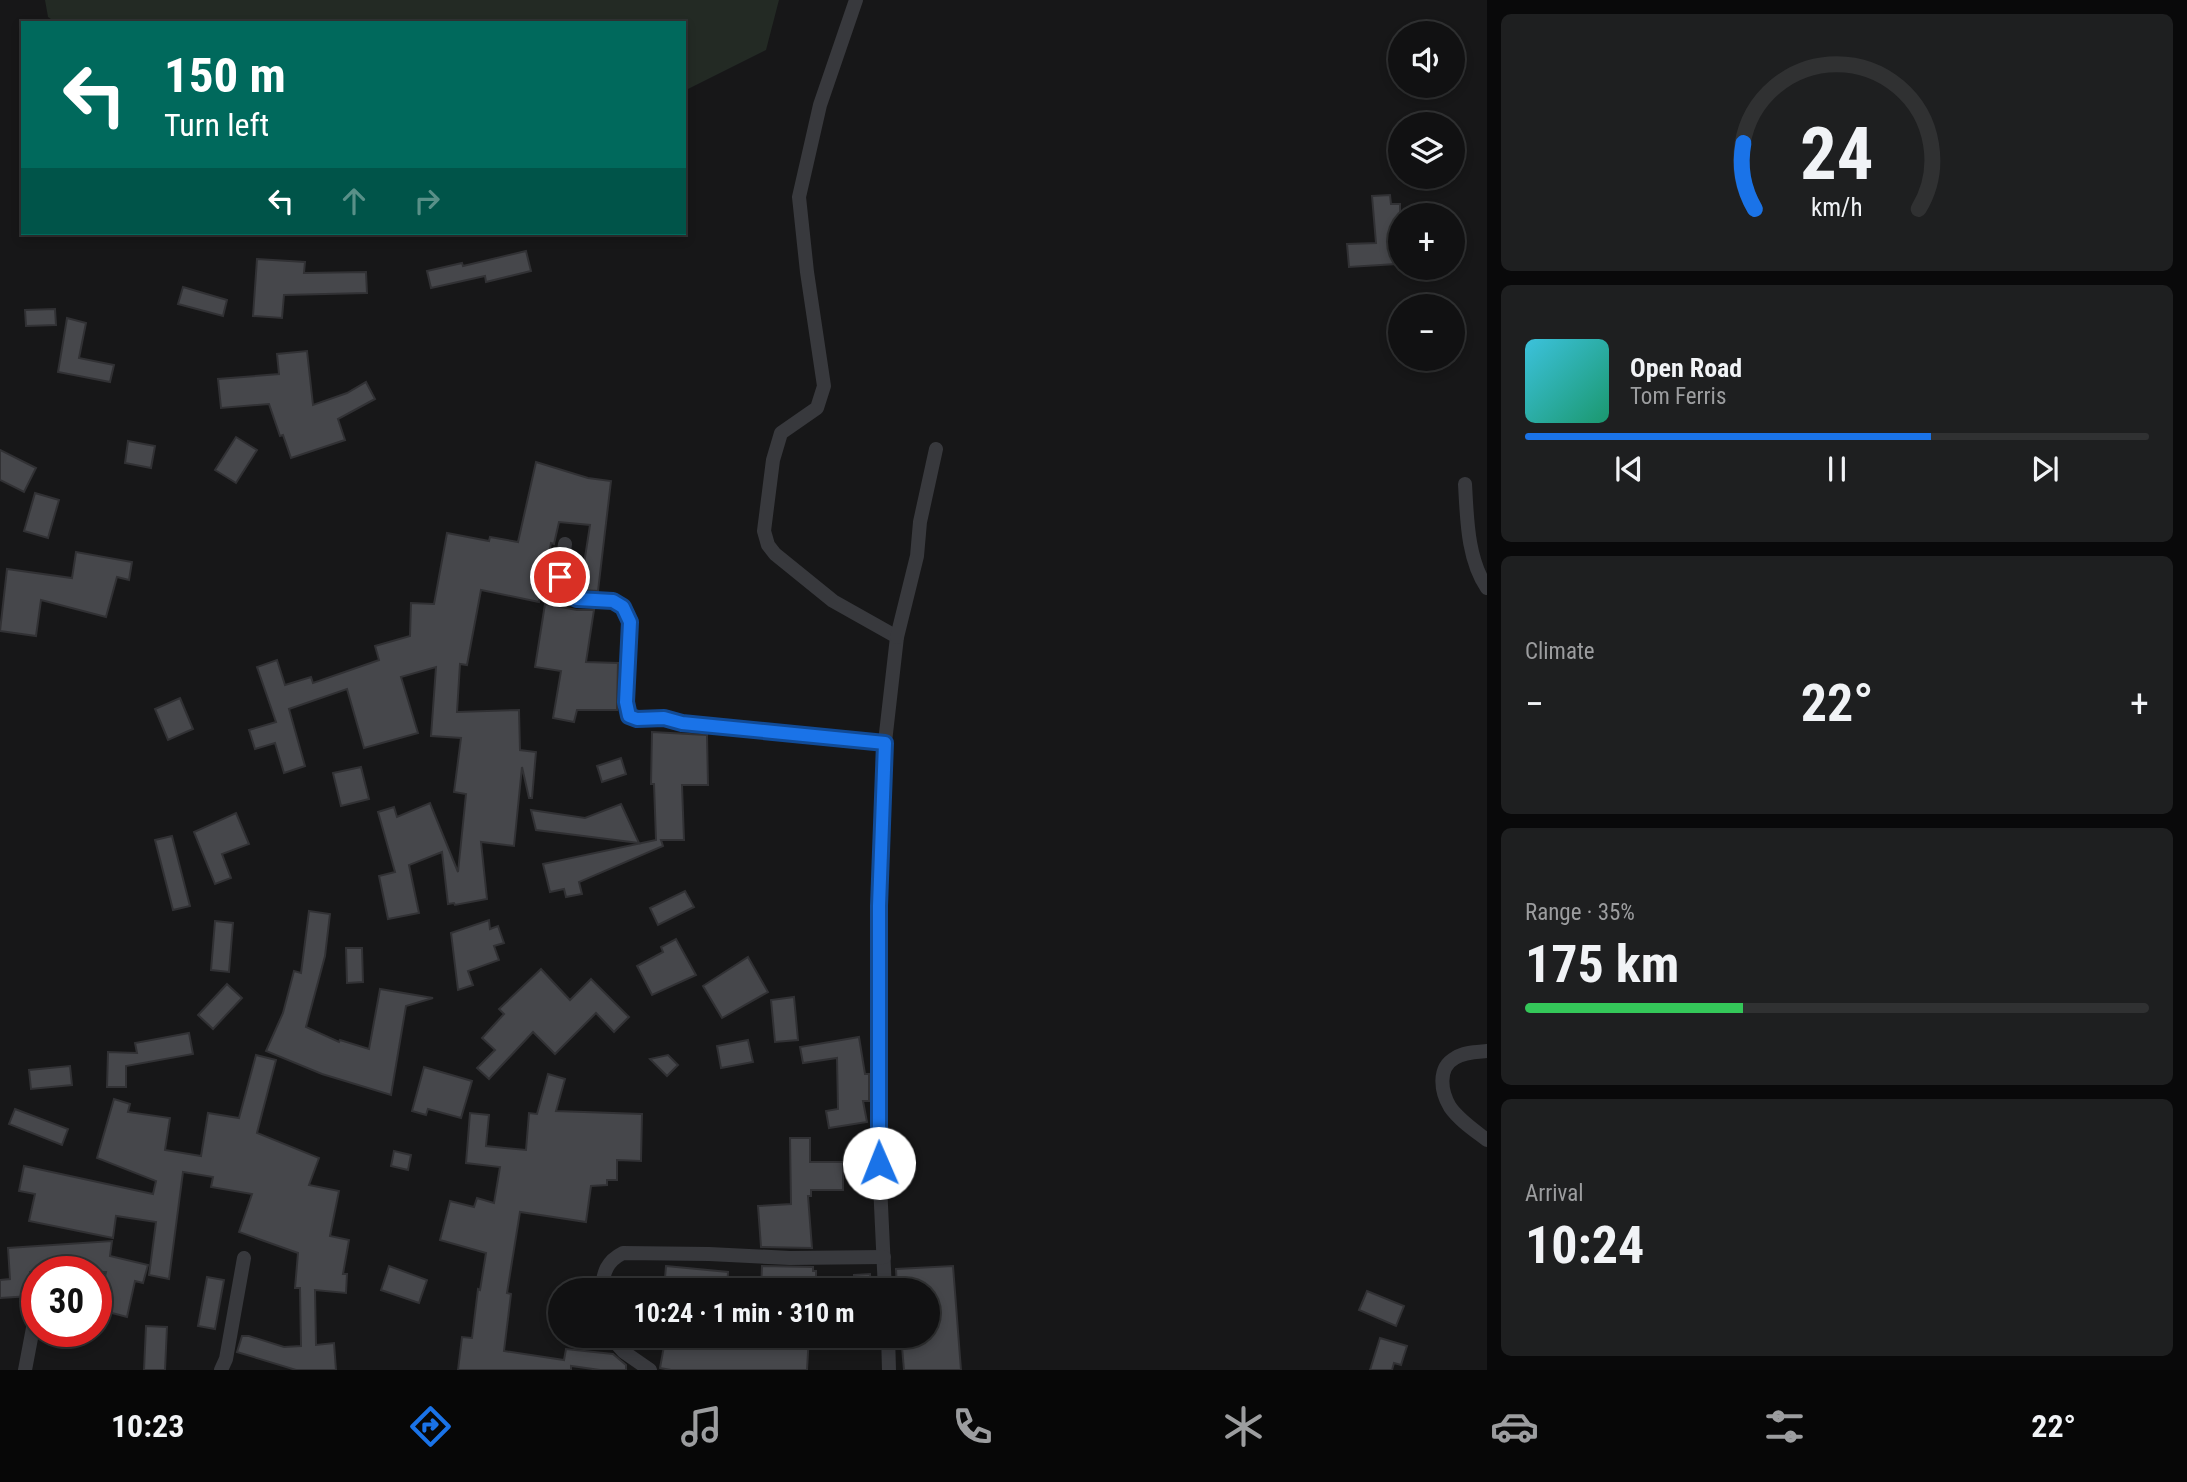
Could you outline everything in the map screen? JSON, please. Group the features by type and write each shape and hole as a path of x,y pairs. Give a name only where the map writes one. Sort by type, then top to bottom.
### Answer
{"street":[{"path":"856,0 820,104 799,197 824,386 817,408 781,433 773,460 764,531 768,545 775,554 833,601 897,637"},
{"path":"885,1278 879,1163 878,1058 879,906 885,743 897,637 917,556 920,522 936,449"},
{"path":"1465,484 1467,522 1475,562 1487,588"},
{"path":"565,544 560,577 566,594 577,599 613,601 623,607 630,622 626,702 629,716 637,719 664,718 682,723 885,743"},
{"path":"1487,1051 1453,1058 1444,1071 1441,1088 1451,1108 1487,1140"},
{"path":"603,1278 613,1258 623,1253 790,1258 884,1257"},
{"path":"221,1370 226,1359 244,1258"},
{"path":"25,1370 29,1347"},
{"path":"620,1348 650,1370"},
{"path":"888,1348 889,1370"}],"shaded area":[{"path":"45,0 779,0 766,50 686,90 686,21 54,21 48,17"}],"building":[{"path":"1390,195 1388,265 1349,267 1347,244 1376,243 1372,196"},
{"path":"526,251 531,271 486,282 485,276 431,288 427,271 462,263 463,266"},
{"path":"257,259 305,262 304,273 366,272 367,293 284,295 282,318 253,316"},
{"path":"183,287 227,300 223,316 178,304"},
{"path":"55,309 56,325 26,326 25,310"},
{"path":"67,318 86,323 79,358 114,365 110,382 58,372"},
{"path":"307,351 313,405 347,393 366,382 375,399 338,419 345,440 291,458 269,404 221,408 218,379 279,374 277,354"},
{"path":"236,437 257,450 236,483 215,470"},
{"path":"128,441 155,446 151,468 125,463"},
{"path":"0,450 36,468 24,492 0,480"},
{"path":"536,462 588,478 611,481 598,591 580,590 590,525 559,522 554,544 551,543 539,602 481,590 467,665 460,664 457,712 519,710 520,750 536,752 532,798 529,798 522,767 514,846 481,842 487,899 448,904 442,852 409,865 419,913 388,919 379,876 395,872 378,812 394,807 397,817 430,803 458,872 466,794 454,792 461,738 431,736 436,667 401,677 418,733 364,748 347,689 289,709 305,766 284,773 275,743 255,749 249,730 276,722 257,667 277,660 285,685 311,677 313,683 379,660 375,646 410,636 411,603 434,604 447,533 489,541 490,537 518,542"},
{"path":"35,493 59,500 48,538 24,531"},
{"path":"76,552 132,562 129,580 117,577 106,617 41,600 36,636 0,631 7,569 72,578"},
{"path":"545,604 594,610 586,662 618,663 617,710 577,710 574,722 553,718 561,671 535,667"},
{"path":"180,698 193,729 168,740 155,709"},
{"path":"652,732 707,735 708,785 682,785 684,840 661,840 663,846 579,882 582,894 566,897 564,889 550,892 543,864 656,840 654,784 651,784"},
{"path":"621,758 626,774 602,782 597,766"},
{"path":"361,767 369,799 341,806 333,773"},
{"path":"621,804 639,843 536,830 531,810 585,818"},
{"path":"236,813 249,844 222,854 231,878 215,884 194,832"},
{"path":"172,836 190,906 173,910 155,840"},
{"path":"685,891 694,907 658,925 650,908"},
{"path":"309,911 330,914 325,956 306,1027 339,1042 340,1040 369,1049 380,989 433,998 406,1006 391,1095 322,1074 266,1051 283,1013 294,971 301,973"},
{"path":"489,920 490,929 498,926 504,943 494,946 499,960 468,971 473,985 458,990 451,933"},
{"path":"215,921 233,923 229,972 211,970"},
{"path":"676,939 696,975 652,995 637,966 663,952 661,947"},
{"path":"346,948 362,948 363,982 347,983"},
{"path":"748,957 768,992 722,1018 703,986"},
{"path":"541,969 570,1000 591,979 629,1017 614,1032 596,1013 555,1054 533,1032 489,1079 477,1068 495,1050 482,1038 504,1014 499,1009"},
{"path":"227,984 242,998 213,1029 198,1015"},
{"path":"794,997 798,1040 775,1042 771,1000"},
{"path":"189,1033 193,1054 126,1066 126,1087 107,1087 108,1052 137,1053 135,1043"},
{"path":"859,1037 865,1074 869,1074 869,1101 863,1101 867,1122 829,1128 826,1111 838,1109 837,1058 803,1063 800,1047"},
{"path":"748,1040 753,1062 721,1068 717,1046"},
{"path":"256,1055 276,1060 257,1133 319,1158 309,1185 339,1191 330,1236 349,1240 343,1274 347,1274 346,1293 315,1290 316,1345 334,1343 336,1370 296,1370 237,1352 242,1336 284,1347 301,1346 300,1288 295,1288 298,1253 239,1232 252,1194 211,1187 213,1177 183,1172 169,1279 149,1275 156,1222 116,1216 113,1238 29,1221 35,1194 19,1191 24,1166 153,1194 156,1181 97,1158 114,1099 130,1104 128,1112 170,1118 165,1150 201,1156 208,1113 239,1118"},
{"path":"668,1055 678,1065 667,1076 650,1059"},
{"path":"70,1066 72,1085 31,1089 29,1070"},
{"path":"424,1067 472,1081 461,1118 428,1109 426,1115 412,1111"},
{"path":"548,1074 565,1079 556,1111 642,1114 641,1161 617,1160 617,1180 607,1180 607,1185 591,1186 586,1222 520,1212 507,1293 511,1294 504,1351 564,1360 566,1349 613,1354 626,1365 626,1370 571,1366 571,1370 458,1370 462,1337 472,1338 486,1253 440,1240 450,1201 474,1207 477,1198 494,1203 500,1167 466,1163 470,1113 489,1115 486,1146 526,1150 529,1113 537,1114"},
{"path":"15,1109 68,1129 62,1145 9,1124"},
{"path":"790,1138 810,1138 810,1162 843,1162 843,1190 811,1190 811,1196 808,1196 812,1248 761,1247 758,1206 791,1204"},
{"path":"394,1151 411,1155 408,1170 391,1166"},
{"path":"112,1241 110,1256 21,1256 21,1297 0,1298 0,1280 10,1279 8,1248"},
{"path":"112,1256 148,1265 143,1283 135,1281 127,1317 112,1313"},
{"path":"389,1266 427,1280 419,1303 381,1290"},
{"path":"666,1266 728,1272 728,1278 665,1278"},
{"path":"762,1266 813,1267 813,1271 816,1271 816,1278 762,1278"},
{"path":"953,1266 961,1370 904,1370 902,1348 940,1348 940,1278 896,1278 896,1269"},
{"path":"870,1274 870,1278 854,1278 854,1275"},
{"path":"207,1277 224,1280 215,1329 198,1326"},
{"path":"1367,1291 1404,1306 1396,1326 1359,1310"},
{"path":"146,1326 167,1327 165,1370 144,1370"},
{"path":"1380,1338 1407,1346 1401,1365 1394,1363 1392,1370 1370,1370"},
{"path":"664,1348 808,1348 807,1370 660,1368"}],"route":[{"path":"560,577 566,594 577,599 613,601 623,607 630,622 626,702 629,716 637,719 664,718 682,723 805,733 885,743 879,906 879,1163"}]}
